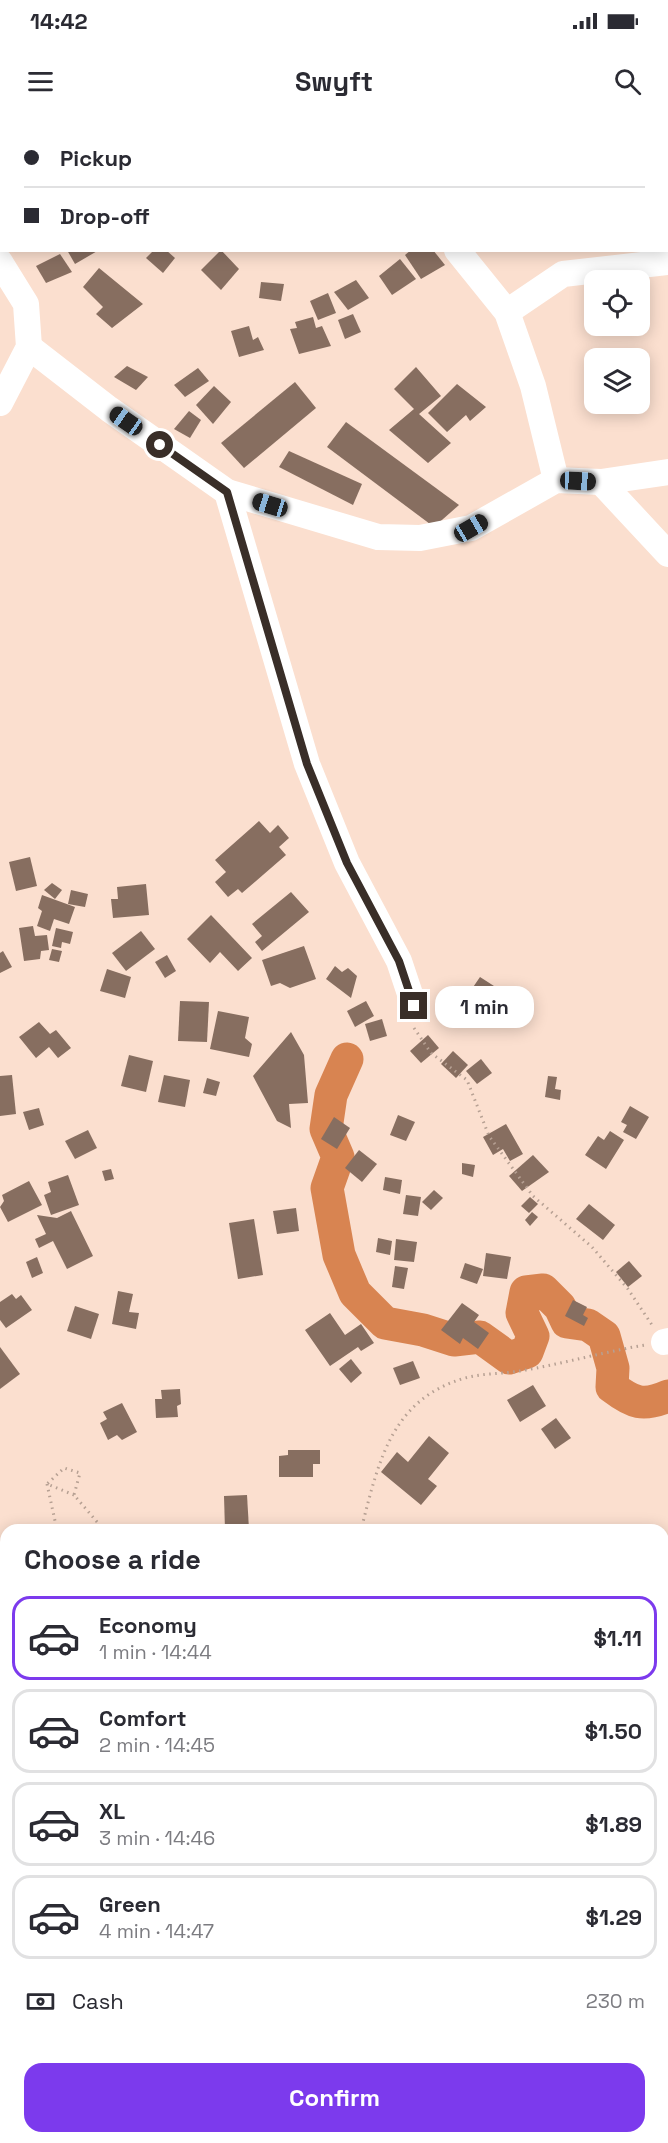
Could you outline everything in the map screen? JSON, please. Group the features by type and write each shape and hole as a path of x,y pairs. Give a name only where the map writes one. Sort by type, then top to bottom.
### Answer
{"street":[{"path":"459,252 507,312 533,386 556,480"},
{"path":"0,262 26,304 29,347 0,403"},
{"path":"507,312 563,274 668,262"},
{"path":"29,347 109,409 227,492 378,537 420,538 471,528 556,480 601,482 668,472"},
{"path":"601,482 668,554"},
{"path":"227,492 307,764 347,863 399,961 414,1006"}],"path":[{"path":"414,1006 413,1027 431,1053 467,1080 489,1136 533,1196 592,1247 628,1289 666,1341"},
{"path":"363,1524 387,1442 404,1415 433,1390 467,1378 519,1371 626,1348"},
{"path":"46,1484 64,1468 80,1473 74,1495"},
{"path":"46,1484 74,1495 99,1524"},
{"path":"46,1484 56,1524"}],"building":[{"path":"68,252 96,252 75,264"},
{"path":"152,252 168,252 175,258 163,273 146,258"},
{"path":"219,252 223,252 239,269 221,290 201,270"},
{"path":"409,252 435,252 445,265 421,279 405,255"},
{"path":"60,254 72,272 46,283 36,266"},
{"path":"400,259 416,279 392,295 379,276"},
{"path":"99,268 143,304 112,328 96,314 103,307 83,287"},
{"path":"356,280 369,298 348,310 334,292"},
{"path":"261,282 284,284 281,301 259,298"},
{"path":"328,293 336,313 318,320 310,301"},
{"path":"353,314 361,332 345,339 338,320"},
{"path":"313,317 316,328 322,326 331,346 299,354 290,329 297,328 295,322"},
{"path":"249,326 253,340 258,337 264,350 239,357 231,331"},
{"path":"127,366 148,377 136,390 114,377"},
{"path":"416,367 441,396 419,414 451,443 428,463 389,430 414,409 394,389"},
{"path":"198,368 209,381 185,397 174,385"},
{"path":"295,382 316,408 244,468 221,443"},
{"path":"457,384 486,407 470,421 466,415 447,432 428,413"},
{"path":"214,386 231,402 213,424 196,405"},
{"path":"189,411 201,420 190,438 174,429"},
{"path":"346,422 459,505 434,527 327,447"},
{"path":"289,451 362,484 353,505 279,467"},
{"path":"259,821 270,833 278,825 289,838 279,847 286,855 242,893 238,889 228,897 215,882 226,872 215,860"},
{"path":"30,857 37,886 16,891 9,862"},
{"path":"52,883 62,890 55,899 44,890"},
{"path":"146,884 149,915 113,918 111,899 118,899 117,887"},
{"path":"71,890 88,894 85,907 68,904"},
{"path":"291,892 309,912 262,951 255,942 262,936 252,924"},
{"path":"42,895 75,907 69,924 54,919 50,931 37,926 42,911 38,908"},
{"path":"211,915 252,958 238,971 220,952 210,963 187,939"},
{"path":"33,926 35,936 47,935 49,950 41,951 40,959 24,961 19,928"},
{"path":"56,928 73,932 70,944 62,942 61,948 52,946"},
{"path":"141,931 155,949 126,971 112,953"},
{"path":"304,946 316,979 290,988 280,983 271,986 262,960"},
{"path":"52,949 62,951 59,962 49,960"},
{"path":"3,951 12,967 0,973 0,953"},
{"path":"167,955 176,971 165,978 155,962"},
{"path":"335,966 342,972 348,968 357,976 351,998 326,979"},
{"path":"107,969 131,977 125,998 100,991"},
{"path":"480,977 508,995 497,1011 483,1001 479,1008 465,999"},
{"path":"180,1001 209,1002 207,1042 178,1041"},
{"path":"366,1001 374,1016 355,1027 347,1011"},
{"path":"218,1011 249,1017 245,1038 252,1044 249,1057 210,1049"},
{"path":"382,1019 387,1036 370,1041 365,1024"},
{"path":"39,1022 50,1034 56,1030 71,1048 58,1058 49,1047 36,1058 19,1037"},
{"path":"291,1032 304,1055 308,1103 289,1104 291,1128 277,1121 253,1076"},
{"path":"428,1035 439,1048 421,1063 410,1051"},
{"path":"453,1051 468,1065 456,1078 441,1064"},
{"path":"129,1055 153,1061 146,1092 121,1086"},
{"path":"481,1059 492,1073 477,1084 466,1071"},
{"path":"12,1075 16,1114 0,1116 0,1076"},
{"path":"164,1075 190,1080 185,1107 158,1102"},
{"path":"548,1076 557,1077 555,1089 561,1090 560,1100 545,1097"},
{"path":"207,1078 220,1082 216,1096 203,1093"},
{"path":"630,1106 649,1117 636,1139 623,1132 627,1125 621,1122"},
{"path":"39,1108 44,1125 29,1130 23,1112"},
{"path":"398,1115 415,1122 406,1141 390,1135"},
{"path":"334,1117 350,1128 337,1149 321,1139"},
{"path":"506,1124 523,1154 510,1161 503,1149 493,1155 483,1137"},
{"path":"88,1130 97,1148 75,1159 65,1141"},
{"path":"610,1131 624,1140 606,1169 585,1155 598,1136 604,1140"},
{"path":"359,1150 377,1164 362,1182 345,1168"},
{"path":"533,1155 549,1172 522,1191 509,1176"},
{"path":"462,1163 475,1165 473,1177 462,1174"},
{"path":"111,1169 114,1179 105,1181 102,1171"},
{"path":"68,1175 79,1205 51,1215 44,1195 51,1192 48,1182"},
{"path":"385,1177 402,1180 400,1194 383,1190"},
{"path":"29,1181 42,1205 8,1222 0,1207 4,1201 2,1195"},
{"path":"434,1190 443,1198 431,1210 422,1202"},
{"path":"406,1195 421,1197 418,1216 403,1214"},
{"path":"530,1197 538,1204 529,1213 521,1206"},
{"path":"589,1204 615,1225 603,1240 576,1219"},
{"path":"296,1208 299,1231 277,1234 273,1211"},
{"path":"71,1211 93,1256 67,1269 53,1241 39,1248 35,1239 46,1234 37,1215 57,1218"},
{"path":"532,1212 538,1217 530,1226 525,1220"},
{"path":"254,1219 263,1275 238,1279 229,1223"},
{"path":"378,1238 392,1241 390,1255 376,1252"},
{"path":"396,1239 417,1242 414,1262 394,1260"},
{"path":"486,1253 511,1257 507,1279 483,1276"},
{"path":"37,1257 43,1273 32,1278 26,1262"},
{"path":"629,1261 642,1276 628,1287 616,1272"},
{"path":"465,1263 483,1269 477,1284 460,1278"},
{"path":"395,1266 408,1268 404,1289 392,1287"},
{"path":"118,1291 133,1294 129,1312 139,1313 136,1329 112,1324"},
{"path":"12,1294 16,1299 21,1295 32,1310 6,1328 0,1320 0,1302"},
{"path":"573,1300 587,1307 583,1315 588,1318 584,1326 565,1316"},
{"path":"462,1303 479,1315 474,1322 489,1333 478,1349 463,1338 460,1344 441,1330"},
{"path":"75,1306 99,1314 91,1339 67,1331"},
{"path":"330,1313 345,1335 361,1324 374,1343 361,1351 358,1347 330,1366 305,1330"},
{"path":"0,1347 20,1374 0,1389"},
{"path":"351,1359 362,1373 351,1383 339,1369"},
{"path":"413,1361 420,1378 400,1385 393,1368"},
{"path":"533,1385 546,1406 520,1422 507,1400"},
{"path":"180,1389 181,1404 177,1406 178,1417 156,1418 155,1399 162,1399 161,1390"},
{"path":"122,1403 137,1432 122,1440 117,1435 108,1440 100,1423 107,1419 103,1412"},
{"path":"556,1418 571,1438 555,1449 541,1429"},
{"path":"429,1436 449,1453 428,1479 437,1486 421,1505 381,1472 397,1452 408,1462"},
{"path":"288,1450 320,1450 320,1464 313,1464 313,1477 279,1477 279,1456 288,1455"},
{"path":"247,1495 249,1524 225,1524 224,1496"}],"waterway":[{"path":"347,1059 331,1095 326,1129 338,1157 327,1188 339,1255 355,1293 385,1323 423,1330 454,1340 480,1337 509,1358 527,1352 533,1336 522,1313 526,1292 543,1290 560,1307 567,1322 588,1325 604,1336 613,1368 612,1387 638,1402 668,1396"}],"route":[{"path":"160,445 227,492 307,764 347,863 399,961 414,1006"}]}
